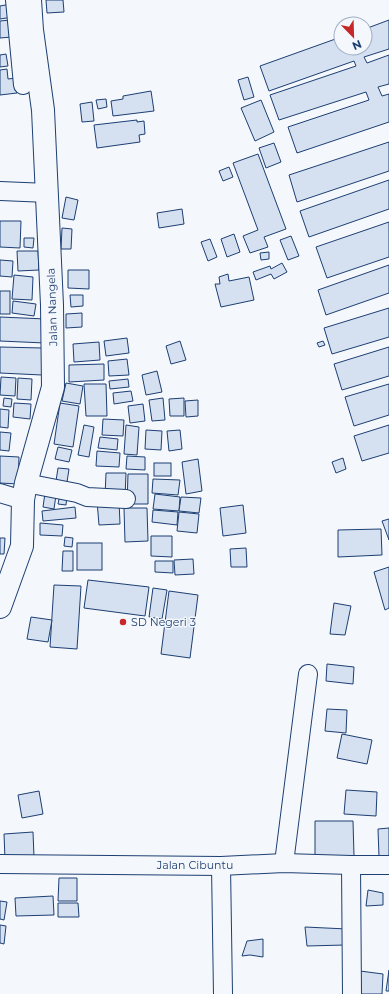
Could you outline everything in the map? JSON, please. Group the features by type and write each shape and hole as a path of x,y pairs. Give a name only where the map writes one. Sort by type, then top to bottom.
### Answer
{"main road":[{"name":"Jalan Nangela","path":"0,607 22,546 25,492 53,387 48,193 43,110 32,30 30,0"}],"street":[{"path":"15,0 23,85"},
{"path":"0,191 48,193"},
{"path":"0,493 77,493 87,497 126,499"},
{"path":"284,863 308,674"},
{"name":"Jalan Cibuntu","path":"0,864 221,866 284,863 351,865 389,864"},
{"path":"351,865 352,994"},
{"path":"221,866 223,994"}],"building":[{"path":"46,0 63,0 64,12 47,13"},
{"path":"11,4 13,17 0,19 0,6"},
{"path":"10,20 12,37 0,38 0,21"},
{"path":"389,20 389,49 373,54 373,26"},
{"path":"333,40 333,56 367,56 364,57 367,63 389,55 389,84 378,87 382,96 389,94 389,122 297,153 288,127 369,100 366,92 279,120 270,95 356,66 354,61 269,91 260,66"},
{"path":"6,54 8,66 0,67 0,55"},
{"path":"7,69 8,79 16,78 17,93 0,95 0,70"},
{"path":"248,77 254,97 244,100 238,80"},
{"path":"151,91 154,111 113,116 111,101 123,99 123,96"},
{"path":"106,99 107,107 98,109 96,100"},
{"path":"261,100 274,132 255,141 241,108"},
{"path":"92,102 94,121 82,122 80,104"},
{"path":"137,120 137,122 144,121 145,134 139,135 140,142 97,148 94,125"},
{"path":"389,142 389,171 297,202 289,175"},
{"path":"274,143 281,162 266,168 259,148"},
{"path":"258,154 286,229 264,237 268,247 250,253 243,236 258,230 233,163"},
{"path":"229,167 233,177 223,181 219,171"},
{"path":"389,180 389,209 309,237 300,211"},
{"path":"66,197 78,200 74,220 62,218"},
{"path":"182,209 184,224 159,228 157,213"},
{"path":"0,221 21,221 20,248 0,247"},
{"path":"389,222 389,257 327,278 316,247"},
{"path":"62,228 72,229 71,249 61,249"},
{"path":"234,234 240,252 227,257 221,239"},
{"path":"291,236 299,256 288,260 280,240"},
{"path":"24,238 34,238 33,248 24,247"},
{"path":"210,239 217,257 208,261 201,242"},
{"path":"17,251 38,251 39,270 18,271"},
{"path":"269,252 269,259 261,260 260,253"},
{"path":"0,260 13,261 12,277 0,276"},
{"path":"282,263 287,272 274,279 271,274 256,280 253,272 270,266 271,269"},
{"path":"389,265 389,293 326,315 318,290"},
{"path":"68,270 89,270 89,289 68,288"},
{"path":"228,274 229,281 249,277 254,300 221,307 215,284 220,284 219,277"},
{"path":"14,275 33,277 32,300 12,299"},
{"path":"0,291 10,291 10,314 0,314"},
{"path":"70,295 83,295 83,306 71,307"},
{"path":"13,301 36,304 34,316 12,313"},
{"path":"389,308 389,337 332,354 324,328"},
{"path":"82,313 82,327 66,328 66,314"},
{"path":"0,317 46,319 45,343 0,341"},
{"path":"127,338 129,353 106,356 104,341"},
{"path":"180,341 186,360 171,364 166,346"},
{"path":"323,341 325,345 319,347 317,343"},
{"path":"99,342 100,360 74,362 73,344"},
{"path":"0,347 43,348 42,375 0,373"},
{"path":"389,347 389,376 342,390 334,364"},
{"path":"127,359 129,375 109,376 108,361"},
{"path":"104,364 104,380 69,382 69,365"},
{"path":"157,371 162,392 146,395 142,375"},
{"path":"1,377 16,378 15,396 0,395"},
{"path":"18,378 32,379 31,400 17,399"},
{"path":"128,379 129,387 110,389 109,381"},
{"path":"66,383 83,386 80,404 62,401"},
{"path":"84,384 106,384 107,416 86,416"},
{"path":"389,384 389,415 354,426 345,397"},
{"path":"131,391 133,401 114,404 113,393"},
{"path":"4,398 12,399 11,407 3,406"},
{"path":"163,398 165,420 152,421 149,400"},
{"path":"184,398 184,416 170,416 169,399"},
{"path":"198,400 198,416 186,417 185,401"},
{"path":"14,403 31,404 30,419 13,417"},
{"path":"60,403 79,406 73,447 54,444"},
{"path":"143,404 145,421 130,423 128,406"},
{"path":"0,409 9,410 8,428 0,427"},
{"path":"103,419 124,420 123,436 102,435"},
{"path":"84,425 94,427 89,457 78,455"},
{"path":"126,425 139,427 137,455 124,454"},
{"path":"389,425 389,453 362,461 354,436"},
{"path":"146,430 162,431 161,450 145,449"},
{"path":"180,430 182,449 169,451 167,431"},
{"path":"0,432 11,433 9,451 0,450"},
{"path":"100,437 118,439 117,450 98,448"},
{"path":"58,447 72,450 69,462 55,459"},
{"path":"97,451 120,453 119,467 96,466"},
{"path":"0,456 19,457 18,484 0,483"},
{"path":"127,456 145,457 145,470 126,469"},
{"path":"343,458 346,469 336,473 332,462"},
{"path":"198,459 202,491 186,494 182,462"},
{"path":"154,463 171,463 171,476 154,476"},
{"path":"58,468 69,469 67,482 56,481"},
{"path":"106,473 126,473 125,498 105,497"},
{"path":"128,474 148,474 148,504 127,504"},
{"path":"153,479 180,480 178,495 152,493"},
{"path":"45,493 56,495 54,509 43,507"},
{"path":"60,494 67,495 66,505 58,504"},
{"path":"155,494 180,497 179,511 153,509"},
{"path":"181,497 201,498 199,513 179,511"},
{"path":"119,500 120,524 99,525 97,501"},
{"path":"243,505 246,533 223,536 220,508"},
{"path":"75,507 76,518 43,521 42,511"},
{"path":"124,508 147,508 148,541 125,542"},
{"path":"153,510 178,512 177,525 152,522"},
{"path":"179,512 199,514 197,533 177,531"},
{"path":"389,519 389,540 382,521"},
{"path":"40,523 63,525 62,536 40,535"},
{"path":"381,529 382,555 338,557 338,530"},
{"path":"151,536 172,536 172,557 151,556"},
{"path":"65,537 73,538 72,547 64,546"},
{"path":"0,538 5,538 4,554 0,554"},
{"path":"77,543 102,543 102,570 77,570"},
{"path":"246,548 247,567 231,567 230,549"},
{"path":"63,551 73,551 73,571 62,571"},
{"path":"193,559 194,574 175,575 174,560"},
{"path":"155,561 173,561 173,573 155,572"},
{"path":"389,567 389,608 385,610 374,572"},
{"path":"88,580 149,587 145,616 84,608"},
{"path":"54,585 81,586 77,649 50,647"},
{"path":"153,588 167,590 162,619 149,617"},
{"path":"169,591 198,595 190,658 161,654"},
{"path":"334,603 351,606 345,635 330,634"},
{"path":"31,617 52,620 48,642 27,639"},
{"path":"327,664 354,667 353,684 326,681"},
{"path":"327,709 347,710 346,733 325,731"},
{"path":"342,734 372,740 367,764 337,758"},
{"path":"346,790 377,792 376,816 344,814"},
{"path":"39,791 43,814 22,818 18,795"},
{"path":"315,821 353,821 354,856 315,857"},
{"path":"389,828 389,856 379,857 378,829"},
{"path":"33,832 34,857 5,859 4,834"},
{"path":"59,878 77,878 77,901 58,901"},
{"path":"368,890 383,893 383,905 366,906"},
{"path":"53,896 54,915 16,916 15,898"},
{"path":"0,901 7,902 4,920 0,919"},
{"path":"58,903 78,903 79,917 58,917"},
{"path":"0,925 6,926 4,944 0,943"},
{"path":"305,927 347,929 345,945 307,946"},
{"path":"263,939 263,957 250,955 242,956 247,941"},
{"path":"389,970 389,991 386,991"},
{"path":"360,971 383,974 382,994 361,994"}],"place":[{"name":"SD Negeri 3","path":"123,622"}]}
